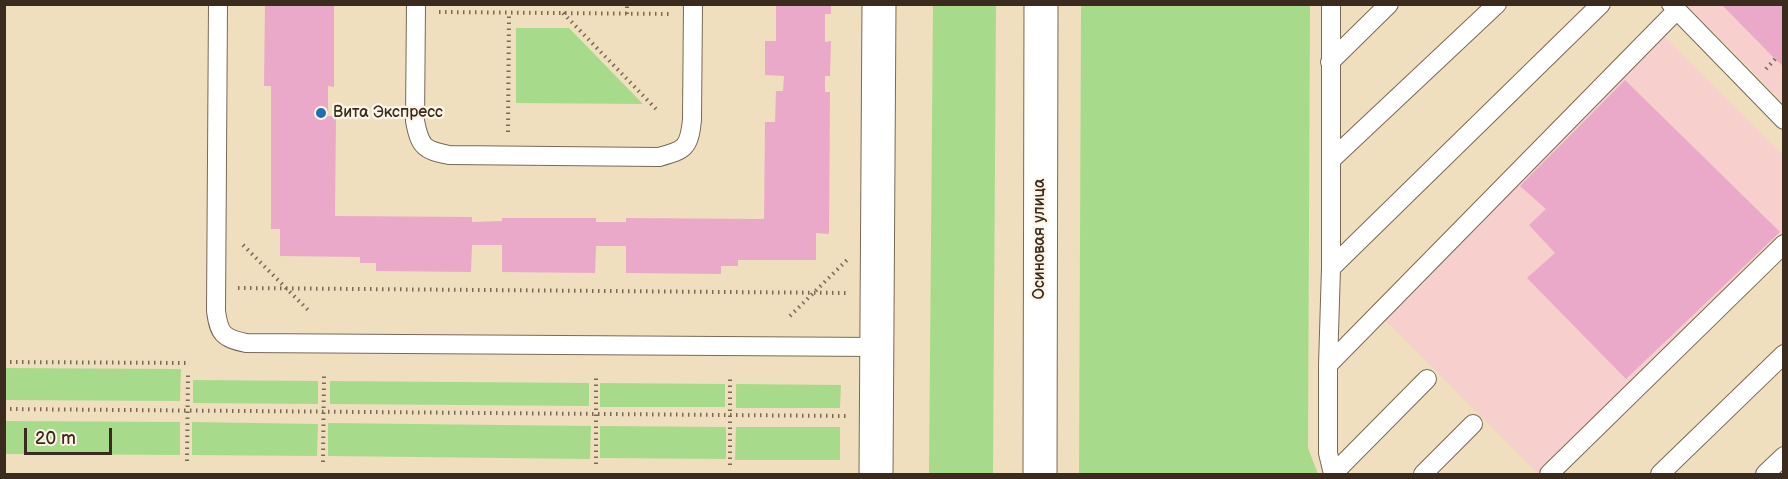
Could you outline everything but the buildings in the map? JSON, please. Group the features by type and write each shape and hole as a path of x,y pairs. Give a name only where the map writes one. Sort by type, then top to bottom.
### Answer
{"street":[{"path":"876,474 879,4"},
{"name":"Осиновая улица","path":"1040,474 1041,4"}],"lane":[{"path":"218,4 216,288 218,327 228,339 246,342 877,347"},
{"path":"1331,4 1328,453 1333,474"},
{"path":"1330,62 1389,4"},
{"path":"1331,160 1497,4"},
{"path":"1331,268 1601,4"},
{"path":"1328,365 1674,7 1784,120"},
{"path":"416,8 415,121 418,139 430,152 449,156 659,157 679,152 690,139 693,9"},
{"path":"1549,474 1784,244"},
{"path":"1660,474 1784,354"},
{"path":"1333,474 1427,379"},
{"path":"1423,474 1473,424"},
{"path":"1765,474 1784,456"}],"path":[{"path":"627,4 627,14"},
{"path":"416,8 627,14 693,9"},
{"path":"508,156 509,12"},
{"path":"563,13 658,111"},
{"path":"243,245 310,312"},
{"path":"790,316 854,253"},
{"path":"216,288 877,293"},
{"path":"4,362 187,363"},
{"path":"187,461 188,374"},
{"path":"323,462 324,376"},
{"path":"596,378 596,464"},
{"path":"730,378 730,465"},
{"path":"4,409 876,416"}],"shaded area":[{"path":"1687,5 1783,5 1783,102"},
{"path":"1663,35 1783,155 1783,230 1537,473 1382,317"}],"green space":[{"path":"933,5 996,5 993,474 929,474"},
{"path":"1081,5 1310,5 1308,448 1318,474 1079,474"},
{"path":"516,28 569,28 643,104 516,103"},
{"path":"5,368 181,369 180,401 5,400"},
{"path":"193,380 318,381 318,404 193,403"},
{"path":"330,381 589,383 589,406 330,404"},
{"path":"600,383 725,384 725,407 600,407"},
{"path":"736,384 841,385 840,408 736,408"},
{"path":"5,421 180,422 180,455 5,454"},
{"path":"192,422 318,424 317,456 192,455"},
{"path":"328,423 591,426 590,459 328,456"},
{"path":"600,426 726,427 726,459 600,458"},
{"path":"736,427 840,427 840,460 735,460"}],"place":[{"name":"Вита Экспресс","path":"321,113"}]}
